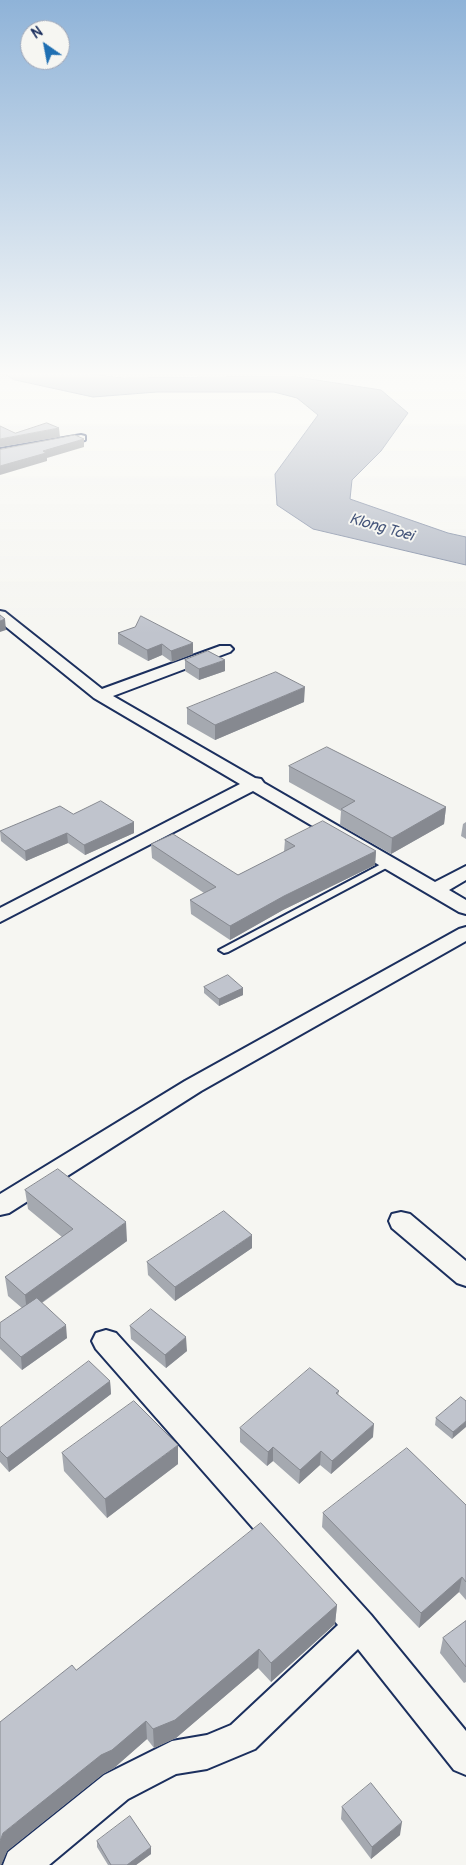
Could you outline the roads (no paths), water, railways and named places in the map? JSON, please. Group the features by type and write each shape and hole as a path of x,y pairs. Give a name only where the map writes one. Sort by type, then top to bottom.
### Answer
{"street":[{"path":"0,616 100,695 255,784 387,864 466,908"},
{"path":"100,695 226,649"},
{"path":"0,916 255,784"},
{"path":"435,890 466,872"},
{"path":"0,1206 192,1086 466,933"},
{"path":"401,1220 466,1276"},
{"path":"106,1341 360,1626 466,1758"},
{"path":"22,1865 116,1787 172,1758 207,1752 243,1737 360,1626"}],"lane":[{"path":"224,950 387,864"}],"water":[{"name":"Klong Toei","path":"285,460 372,460 352,480 350,499 448,533 466,537 466,565 313,529 277,505 275,474"}]}
